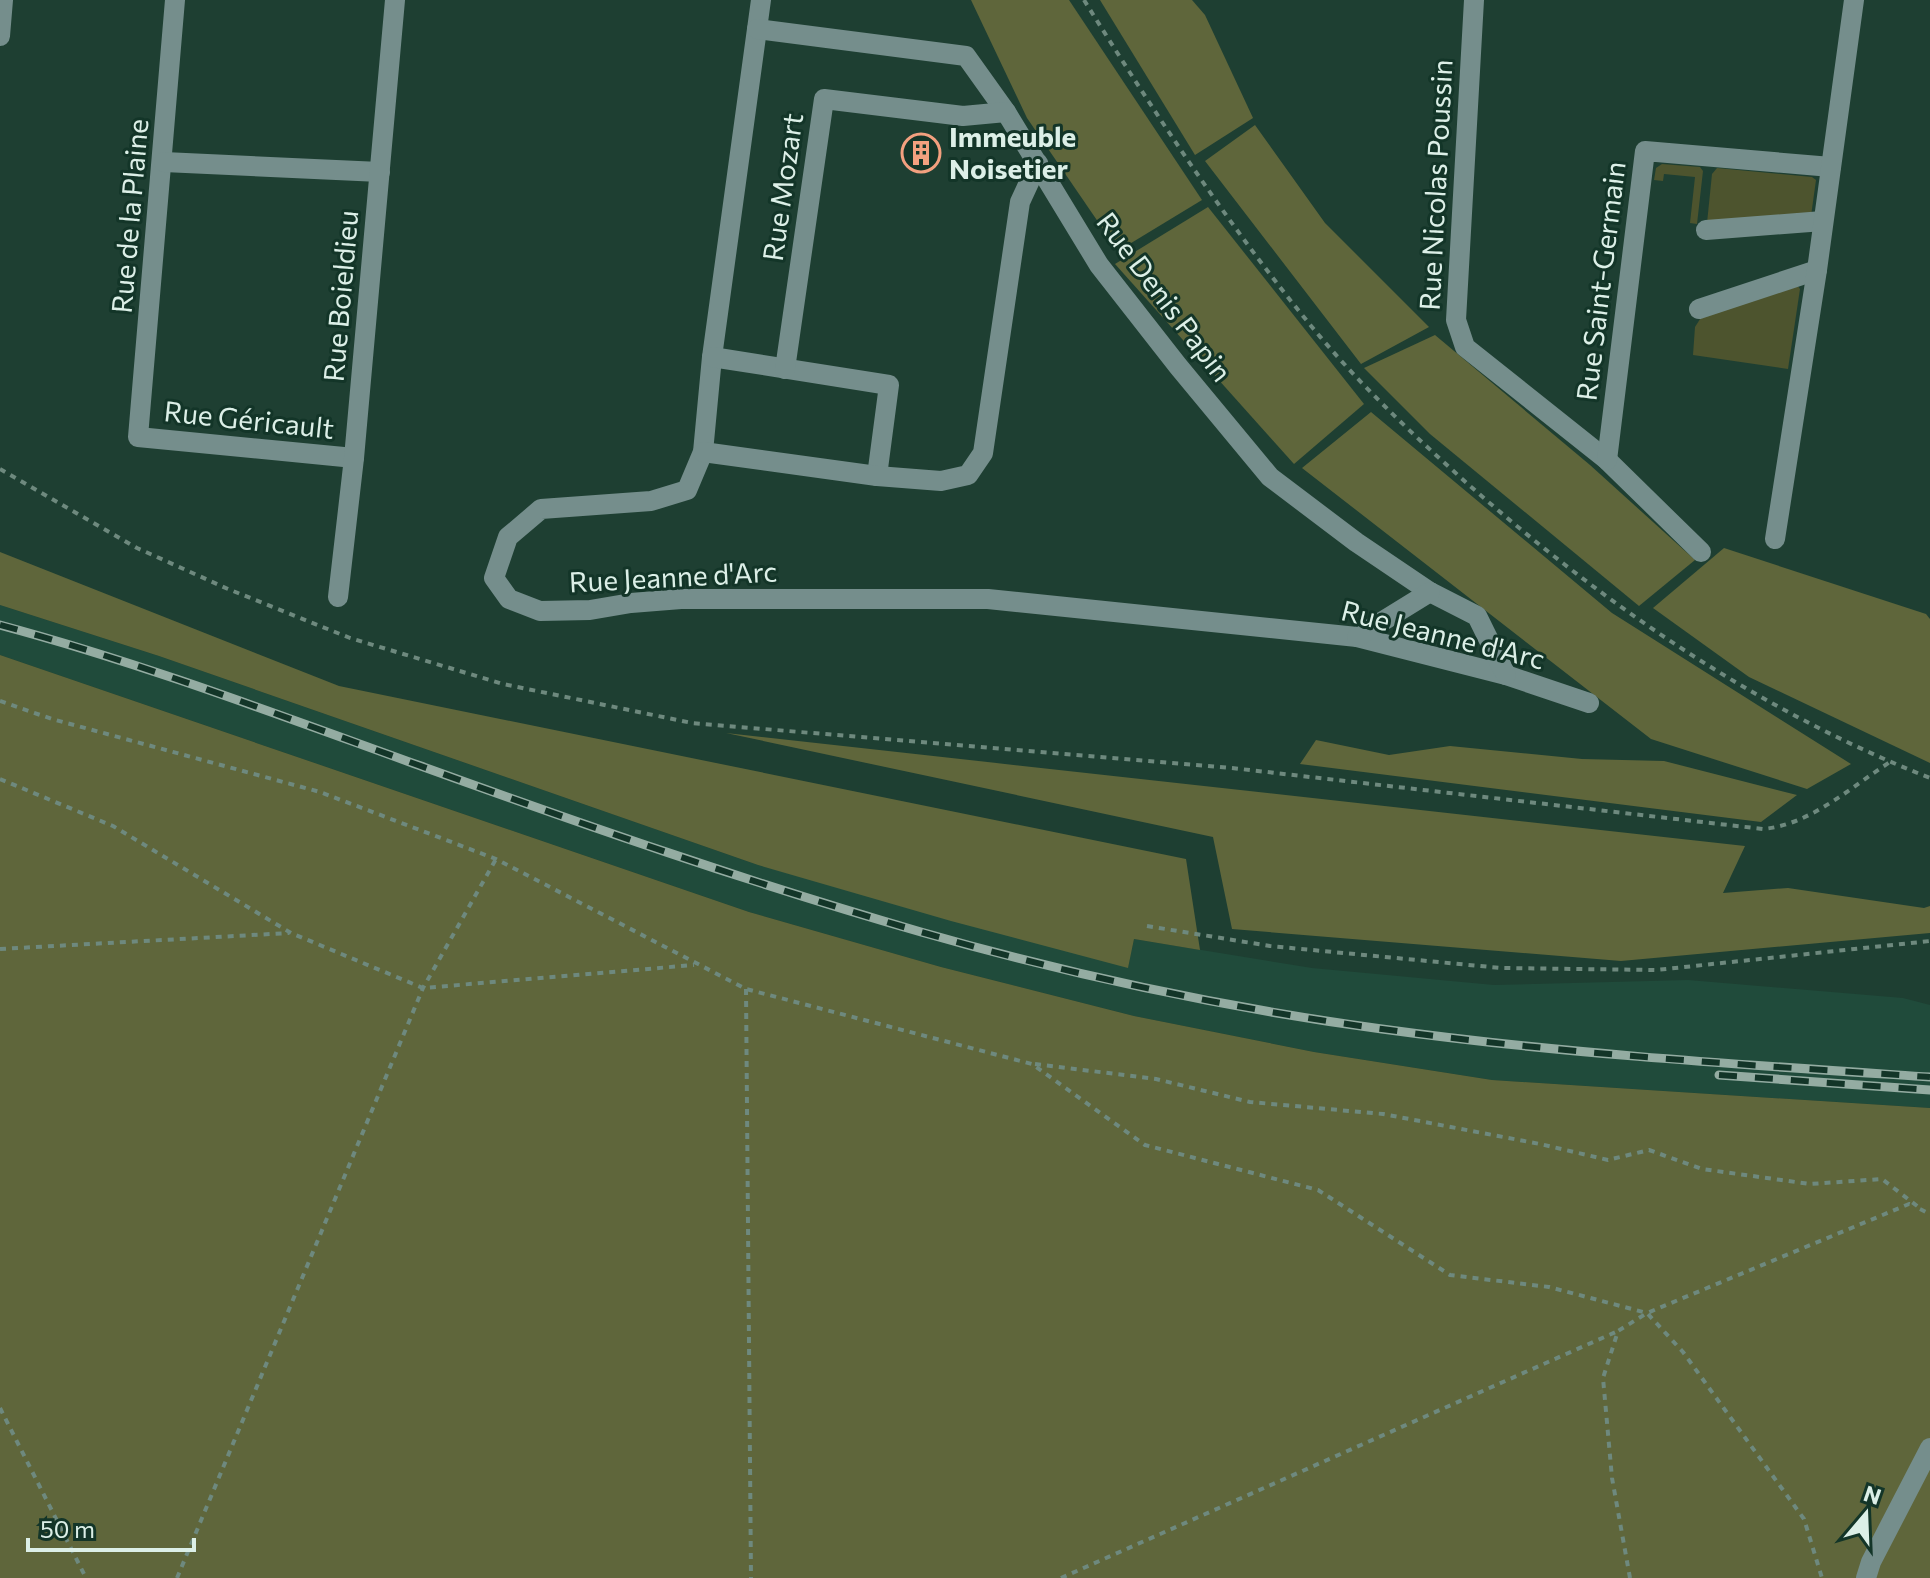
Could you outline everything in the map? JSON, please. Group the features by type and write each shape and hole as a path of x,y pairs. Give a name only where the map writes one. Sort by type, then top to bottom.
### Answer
{"street":[{"path":"0,36 3,0"},
{"name":"Rue de la Plaine","path":"138,437 164,162 175,0"},
{"name":"Rue Boieldieu","path":"338,597 354,458 395,0"},
{"name":"Rue Jeanne d'Arc","path":"761,0 712,357 703,452 687,490 651,501 541,509 508,537 494,578 509,599 540,611 590,610 681,599 988,599 1357,637 1506,675 1589,703"},
{"name":"Rue Nicolas Poussin","path":"1474,0 1456,320 1465,347 1607,460 1701,552"},
{"path":"1775,539 1817,270 1854,0"},
{"name":"Rue Denis Papin","path":"757,29 966,56 1006,112 1099,265 1270,477 1356,542 1430,592 1477,616 1506,675"},
{"name":"Rue Mozart","path":"785,369 824,99 963,116 1006,112"},
{"name":"Rue Saint-Germain","path":"1607,460 1645,151 1831,167"},
{"path":"164,162 380,172"},
{"path":"703,452 877,476 941,481 968,475 983,453 1020,202 1038,163"},
{"path":"1706,230 1823,221"},
{"path":"1699,309 1817,270"},
{"path":"712,357 889,385 877,476"},
{"name":"Rue Géricault","path":"138,437 354,458"},
{"path":"1357,637 1430,592"},
{"path":"1866,1578 1871,1562 1930,1448"}],"path":[{"path":"1084,0 1153,112 1250,247 1311,326 1414,436 1520,530 1621,607 1738,686 1833,737 1930,778"},
{"path":"0,469 137,548 350,638 503,684 692,723 1247,769 1763,829 1782,827 1801,819 1890,762"},
{"path":"0,701 52,719 320,792 496,859 746,989 1032,1064 1156,1079 1250,1102 1383,1114 1608,1160 1649,1150 1702,1169 1810,1184 1882,1179 1921,1209"},
{"path":"0,779 113,826 291,933 423,988 695,965"},
{"path":"177,1578 423,988 496,859"},
{"path":"1147,926 1270,946 1501,968 1656,970 1930,941"},
{"path":"0,949 291,933"},
{"path":"746,989 751,1578"},
{"path":"1032,1064 1145,1145 1318,1190 1450,1275 1549,1287 1647,1313 1683,1352 1804,1519 1822,1578"},
{"path":"1061,1578 1618,1331 1647,1313 1880,1214 1909,1204 1930,1214"},
{"path":"1618,1331 1603,1378 1612,1478 1630,1578"},
{"path":"0,1408 86,1578"}],"shaded area":[{"path":"971,0 1069,0 1202,200 1118,251 1027,118"},
{"path":"1100,0 1192,0 1205,15 1253,118 1195,155"},
{"path":"1255,125 1325,223 1429,327 1361,364 1205,161"},
{"path":"1662,164 1700,167 1703,171 1697,224 1690,223 1695,177 1664,174 1663,181 1654,180 1656,168"},
{"path":"1717,168 1812,177 1816,180 1811,216 1707,223 1712,174"},
{"path":"1208,207 1364,404 1294,464 1115,264"},
{"path":"1797,285 1800,289 1788,369 1693,355 1695,327 1702,316"},
{"path":"1435,335 1590,465 1695,560 1639,606 1430,434 1364,368"},
{"path":"1371,412 1612,613 1851,764 1807,789 1651,739 1302,468"},
{"path":"1724,548 1926,614 1930,619 1930,763 1749,677 1653,608"},
{"path":"0,552 339,686 1186,859 1200,950 1134,939 1128,968 758,865 159,656 0,605"},
{"path":"0,605 159,656 758,865 1128,967 1134,939 1312,968 1494,985 1688,980 1903,998 1930,1005 1930,1108 1492,1080 1314,1052 1134,1016 941,967 749,912 0,655"},
{"path":"0,655 749,912 941,967 1134,1016 1314,1052 1492,1080 1930,1108 1930,1578 0,1578"},
{"path":"726,733 1745,846 1723,893 1788,888 1924,908 1930,906 1930,933 1621,961 1232,929 1213,837"},
{"path":"1316,740 1389,755 1450,746 1582,759 1664,761 1797,795 1761,822 1300,764"}],"railway":[{"path":"0,625 210,690 543,810 731,873 921,932 1092,976 1266,1011 1450,1038 1656,1058 1930,1077"},
{"path":"1719,1075 1930,1090"}],"place":[{"name":"Immeuble Noisetier","path":"921,153"}]}
